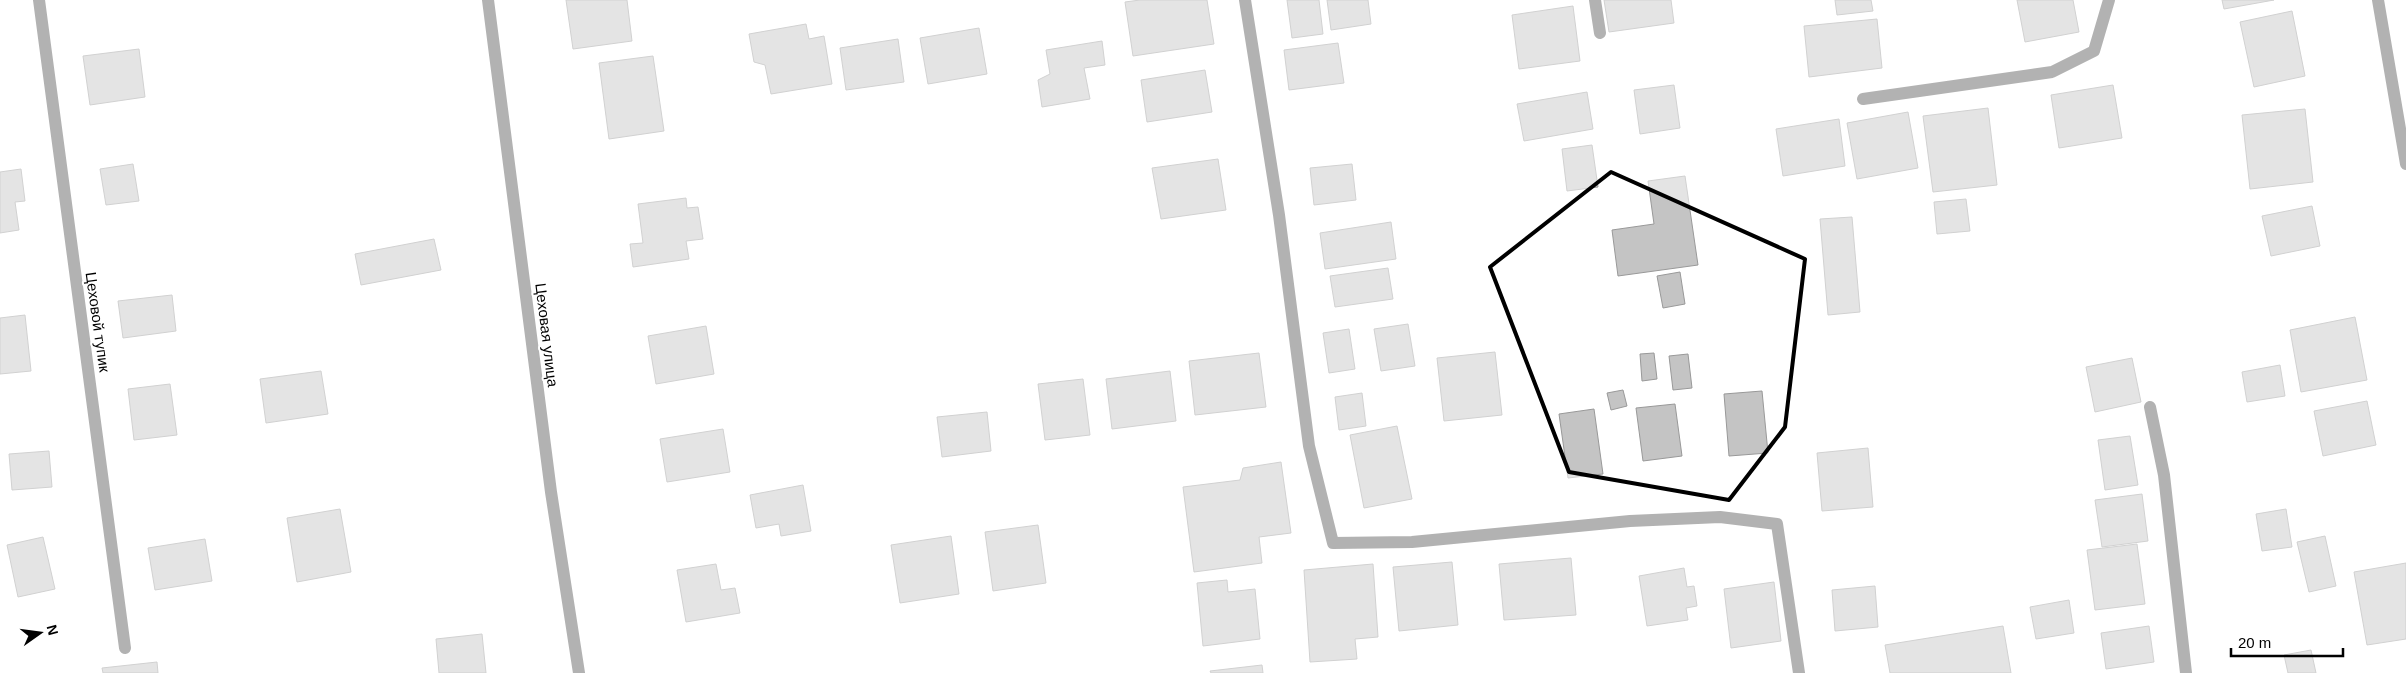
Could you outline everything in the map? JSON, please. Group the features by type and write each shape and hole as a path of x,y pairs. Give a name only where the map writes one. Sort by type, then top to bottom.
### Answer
{"street":[{"name":"Цеховой тупик","path":"39,0 125,648"},
{"name":"Цеховая улица","path":"488,0 551,492 580,673"},
{"path":"1245,0 1279,215 1308,446 1334,543 1412,542 1630,521 1720,518 1777,524 1799,673"},
{"path":"1595,0 1600,33"},
{"path":"1863,99 2052,72 2094,51 2109,0"},
{"path":"2378,0 2406,164"},
{"path":"2150,407 2164,475 2186,673"}],"highlighted area":[{"path":"1611,172 1805,259 1785,427 1729,500 1569,472 1490,267"}],"building":[{"path":"566,0 627,0 632,41 573,49"},
{"path":"1140,0 1207,0 1214,44 1133,56 1125,2"},
{"path":"1287,0 1319,0 1323,34 1292,38"},
{"path":"1327,0 1368,0 1371,24 1331,30"},
{"path":"1604,0 1671,0 1674,23 1609,32"},
{"path":"1835,0 1871,0 1873,11 1837,15"},
{"path":"2017,0 2073,0 2079,32 2025,42"},
{"path":"2222,0 2274,0 2224,9"},
{"path":"1573,6 1580,61 1519,69 1512,15"},
{"path":"2292,11 2305,76 2254,87 2240,22"},
{"path":"1877,19 1882,68 1809,77 1804,26"},
{"path":"806,24 809,39 824,36 832,84 771,94 765,65 754,62 749,34"},
{"path":"979,28 987,74 928,84 920,38"},
{"path":"898,39 904,82 846,90 840,48"},
{"path":"1102,41 1105,65 1084,68 1090,99 1042,107 1038,80 1050,74 1046,50"},
{"path":"1338,43 1344,83 1289,90 1284,50"},
{"path":"139,49 145,97 90,105 83,56"},
{"path":"653,56 664,131 609,139 599,63"},
{"path":"1205,70 1212,112 1147,122 1141,80"},
{"path":"1674,85 1680,128 1640,134 1634,90"},
{"path":"2113,85 2122,138 2059,148 2051,95"},
{"path":"1587,92 1593,129 1524,141 1517,104"},
{"path":"1988,108 1997,185 1933,192 1923,116"},
{"path":"2305,109 2313,182 2250,189 2242,115"},
{"path":"1908,112 1918,168 1857,179 1847,123"},
{"path":"1839,119 1845,166 1783,176 1776,129"},
{"path":"1592,145 1598,187 1567,191 1562,149"},
{"path":"1218,159 1226,210 1161,219 1152,168"},
{"path":"133,164 139,201 106,205 100,169"},
{"path":"1352,164 1356,200 1314,205 1310,168"},
{"path":"21,169 25,201 15,202 19,230 0,233 0,172"},
{"path":"1685,176 1698,265 1618,276 1612,230 1654,224 1648,181"},
{"path":"686,198 687,208 698,207 703,239 686,241 689,259 633,267 630,244 643,243 638,204"},
{"path":"1966,199 1970,231 1937,234 1934,202"},
{"path":"2312,206 2320,246 2271,256 2262,216"},
{"path":"1852,217 1860,312 1828,315 1820,219"},
{"path":"1391,222 1396,259 1325,269 1320,233"},
{"path":"434,239 441,270 361,285 355,254"},
{"path":"1388,268 1393,299 1335,307 1330,276"},
{"path":"1680,272 1685,304 1663,308 1657,276"},
{"path":"172,295 176,331 123,338 118,301"},
{"path":"25,315 31,371 0,374 0,318"},
{"path":"2355,317 2367,380 2301,392 2290,330"},
{"path":"1408,324 1415,366 1381,371 1374,329"},
{"path":"706,326 714,374 656,384 648,336"},
{"path":"1349,329 1355,369 1329,373 1323,333"},
{"path":"1495,352 1502,415 1444,421 1437,358"},
{"path":"1259,353 1266,407 1195,415 1189,361"},
{"path":"1654,353 1657,379 1642,381 1640,354"},
{"path":"1688,354 1692,388 1673,390 1669,356"},
{"path":"2132,358 2141,402 2095,412 2086,367"},
{"path":"2280,365 2285,396 2247,402 2242,372"},
{"path":"321,371 328,414 266,423 260,379"},
{"path":"1170,371 1176,421 1112,429 1106,379"},
{"path":"1083,379 1090,435 1045,440 1038,384"},
{"path":"170,384 177,435 134,440 128,389"},
{"path":"1623,390 1627,406 1611,410 1607,393"},
{"path":"1762,391 1768,453 1729,456 1724,394"},
{"path":"1362,393 1366,426 1339,430 1335,397"},
{"path":"2367,401 2376,445 2323,456 2314,411"},
{"path":"1675,404 1682,456 1643,461 1636,408"},
{"path":"1594,409 1603,474 1568,478 1559,414"},
{"path":"987,412 991,451 942,457 937,417"},
{"path":"1397,426 1412,499 1364,508 1350,435"},
{"path":"723,429 730,472 667,482 660,439"},
{"path":"2130,436 2138,485 2105,490 2098,440"},
{"path":"1868,448 1873,507 1822,511 1817,453"},
{"path":"49,451 52,487 12,490 9,454"},
{"path":"1281,462 1291,533 1259,537 1262,563 1194,572 1183,487 1240,480 1243,468"},
{"path":"803,485 811,531 781,536 779,524 756,528 750,495"},
{"path":"2142,494 2148,541 2102,547 2095,500"},
{"path":"340,509 351,572 297,582 287,518"},
{"path":"2286,509 2292,547 2262,551 2256,514"},
{"path":"1038,525 1046,583 993,591 985,532"},
{"path":"951,536 959,594 900,603 891,545"},
{"path":"2325,536 2336,586 2309,592 2297,542"},
{"path":"43,537 55,589 18,597 7,545"},
{"path":"205,539 212,581 155,590 148,548"},
{"path":"2137,544 2145,604 2095,610 2087,550"},
{"path":"1571,558 1576,615 1504,620 1499,564"},
{"path":"1452,562 1458,625 1399,631 1393,567"},
{"path":"2406,563 2406,639 2367,645 2354,572"},
{"path":"716,564 721,590 735,588 740,613 686,622 677,570"},
{"path":"1373,564 1378,637 1355,639 1357,659 1310,662 1304,570"},
{"path":"1684,568 1687,587 1694,586 1697,606 1686,608 1688,620 1647,626 1639,576"},
{"path":"1227,580 1228,592 1255,589 1260,639 1203,646 1197,583"},
{"path":"1774,582 1781,641 1731,648 1724,589"},
{"path":"1875,586 1878,627 1835,631 1832,590"},
{"path":"2069,600 2074,633 2036,639 2030,607"},
{"path":"2003,626 2011,673 1890,673 1885,645"},
{"path":"2149,626 2154,662 2106,669 2101,633"},
{"path":"482,634 486,673 439,673 436,639"},
{"path":"2311,650 2316,673 2288,673 2284,655"},
{"path":"157,662 158,673 103,673 102,668"},
{"path":"1262,665 1263,673 1211,673 1210,671"}]}
